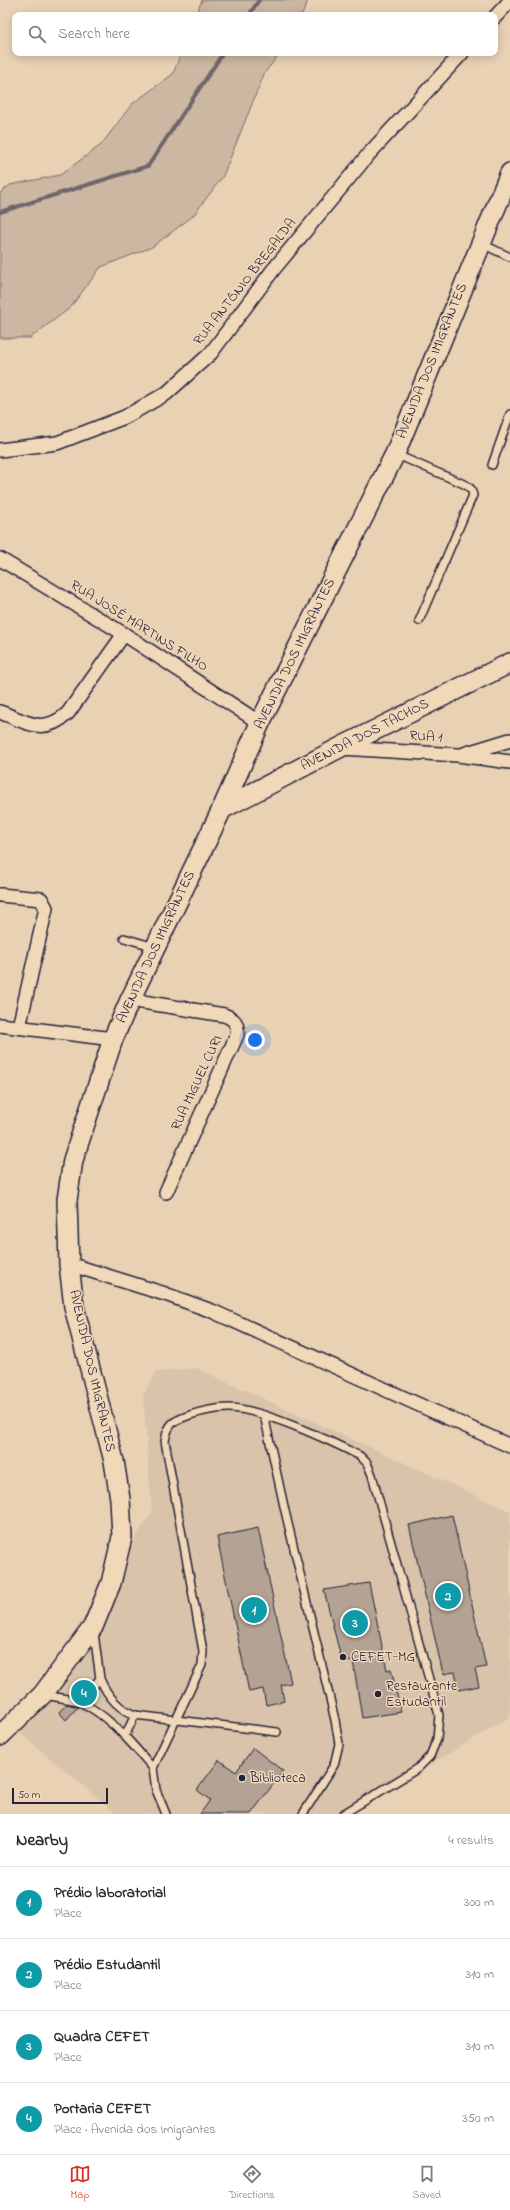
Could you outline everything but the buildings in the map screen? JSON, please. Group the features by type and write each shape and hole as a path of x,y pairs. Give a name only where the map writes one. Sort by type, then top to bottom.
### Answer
{"street":[{"path":"498,14 510,1"},
{"name":"RUA ANTÔNIO BREGALDA","path":"0,450 57,443 125,417 167,393 211,353 273,270 368,155 459,56"},
{"name":"AVENIDA DOS IMIGRANTES","path":"0,1736 43,1694 93,1627 111,1583 122,1537 114,1461 74,1307 69,1264 67,1200 73,1160 114,1039 130,1000 222,809 260,723 395,454 480,243 510,173"},
{"name":"RUA JOSÉ MARTINS FILHO","path":"0,559 124,634 260,723"},
{"path":"0,712 36,726 49,727 58,722 68,713 124,634"},
{"name":"AVENIDA DOS TACHOS","path":"222,809 339,748 510,663"},
{"path":"458,755 510,740"},
{"name":"RUA 1","path":"339,748 458,755 510,762"},
{"path":"0,895 41,899 46,908 19,1027"},
{"name":"RUA MIGUEL CURI","path":"130,1000 224,1015 233,1018 238,1026 237,1036 166,1192"},
{"path":"0,1025 114,1039"},
{"path":"69,1264 165,1294 212,1311 510,1446"}],"lane":[{"path":"480,243 510,257"},
{"path":"492,465 510,414"},
{"path":"395,454 466,485 471,489 473,495 419,621"},
{"path":"124,938 155,947"},
{"path":"152,1768 177,1720 202,1665 203,1650 165,1441 167,1428 175,1420 208,1410 230,1408 264,1415 350,1451 360,1456 367,1463 398,1566 439,1716 437,1739 430,1756 417,1769 343,1814"},
{"path":"264,1415 335,1720 339,1744 334,1765 303,1814"},
{"path":"93,1627 100,1679 105,1692 124,1711 135,1716 277,1732"},
{"path":"78,1701 100,1679"},
{"path":"43,1694 78,1701 90,1707 125,1736 152,1768 156,1790 166,1814"},
{"path":"125,1736 135,1716"}],"shaded area":[{"path":"202,0 308,0 303,12 197,12"},
{"path":"180,56 278,56 264,74 223,176 193,216 152,247 101,267 70,308 30,338 0,338 0,193 10,185 60,175 101,145 132,104 173,74"},
{"path":"196,1368 510,1511 510,1717 348,1814 117,1814 13,1727 152,1512 143,1396 156,1372"}],"waterway":[{"path":"251,12 259,0"},
{"path":"0,212 148,166 221,56"}],"place":[{"name":"Prédio Estudantil","path":"448,1596"},
{"name":"Prédio laboratorial","path":"254,1610"},
{"name":"Quadra CEFET","path":"355,1623"},
{"name":"CEFET-MG","path":"343,1657"},
{"name":"Portaria CEFET","path":"84,1693"},
{"name":"Restaurante Estudantil","path":"378,1694"},
{"name":"Biblioteca","path":"242,1778"}]}
